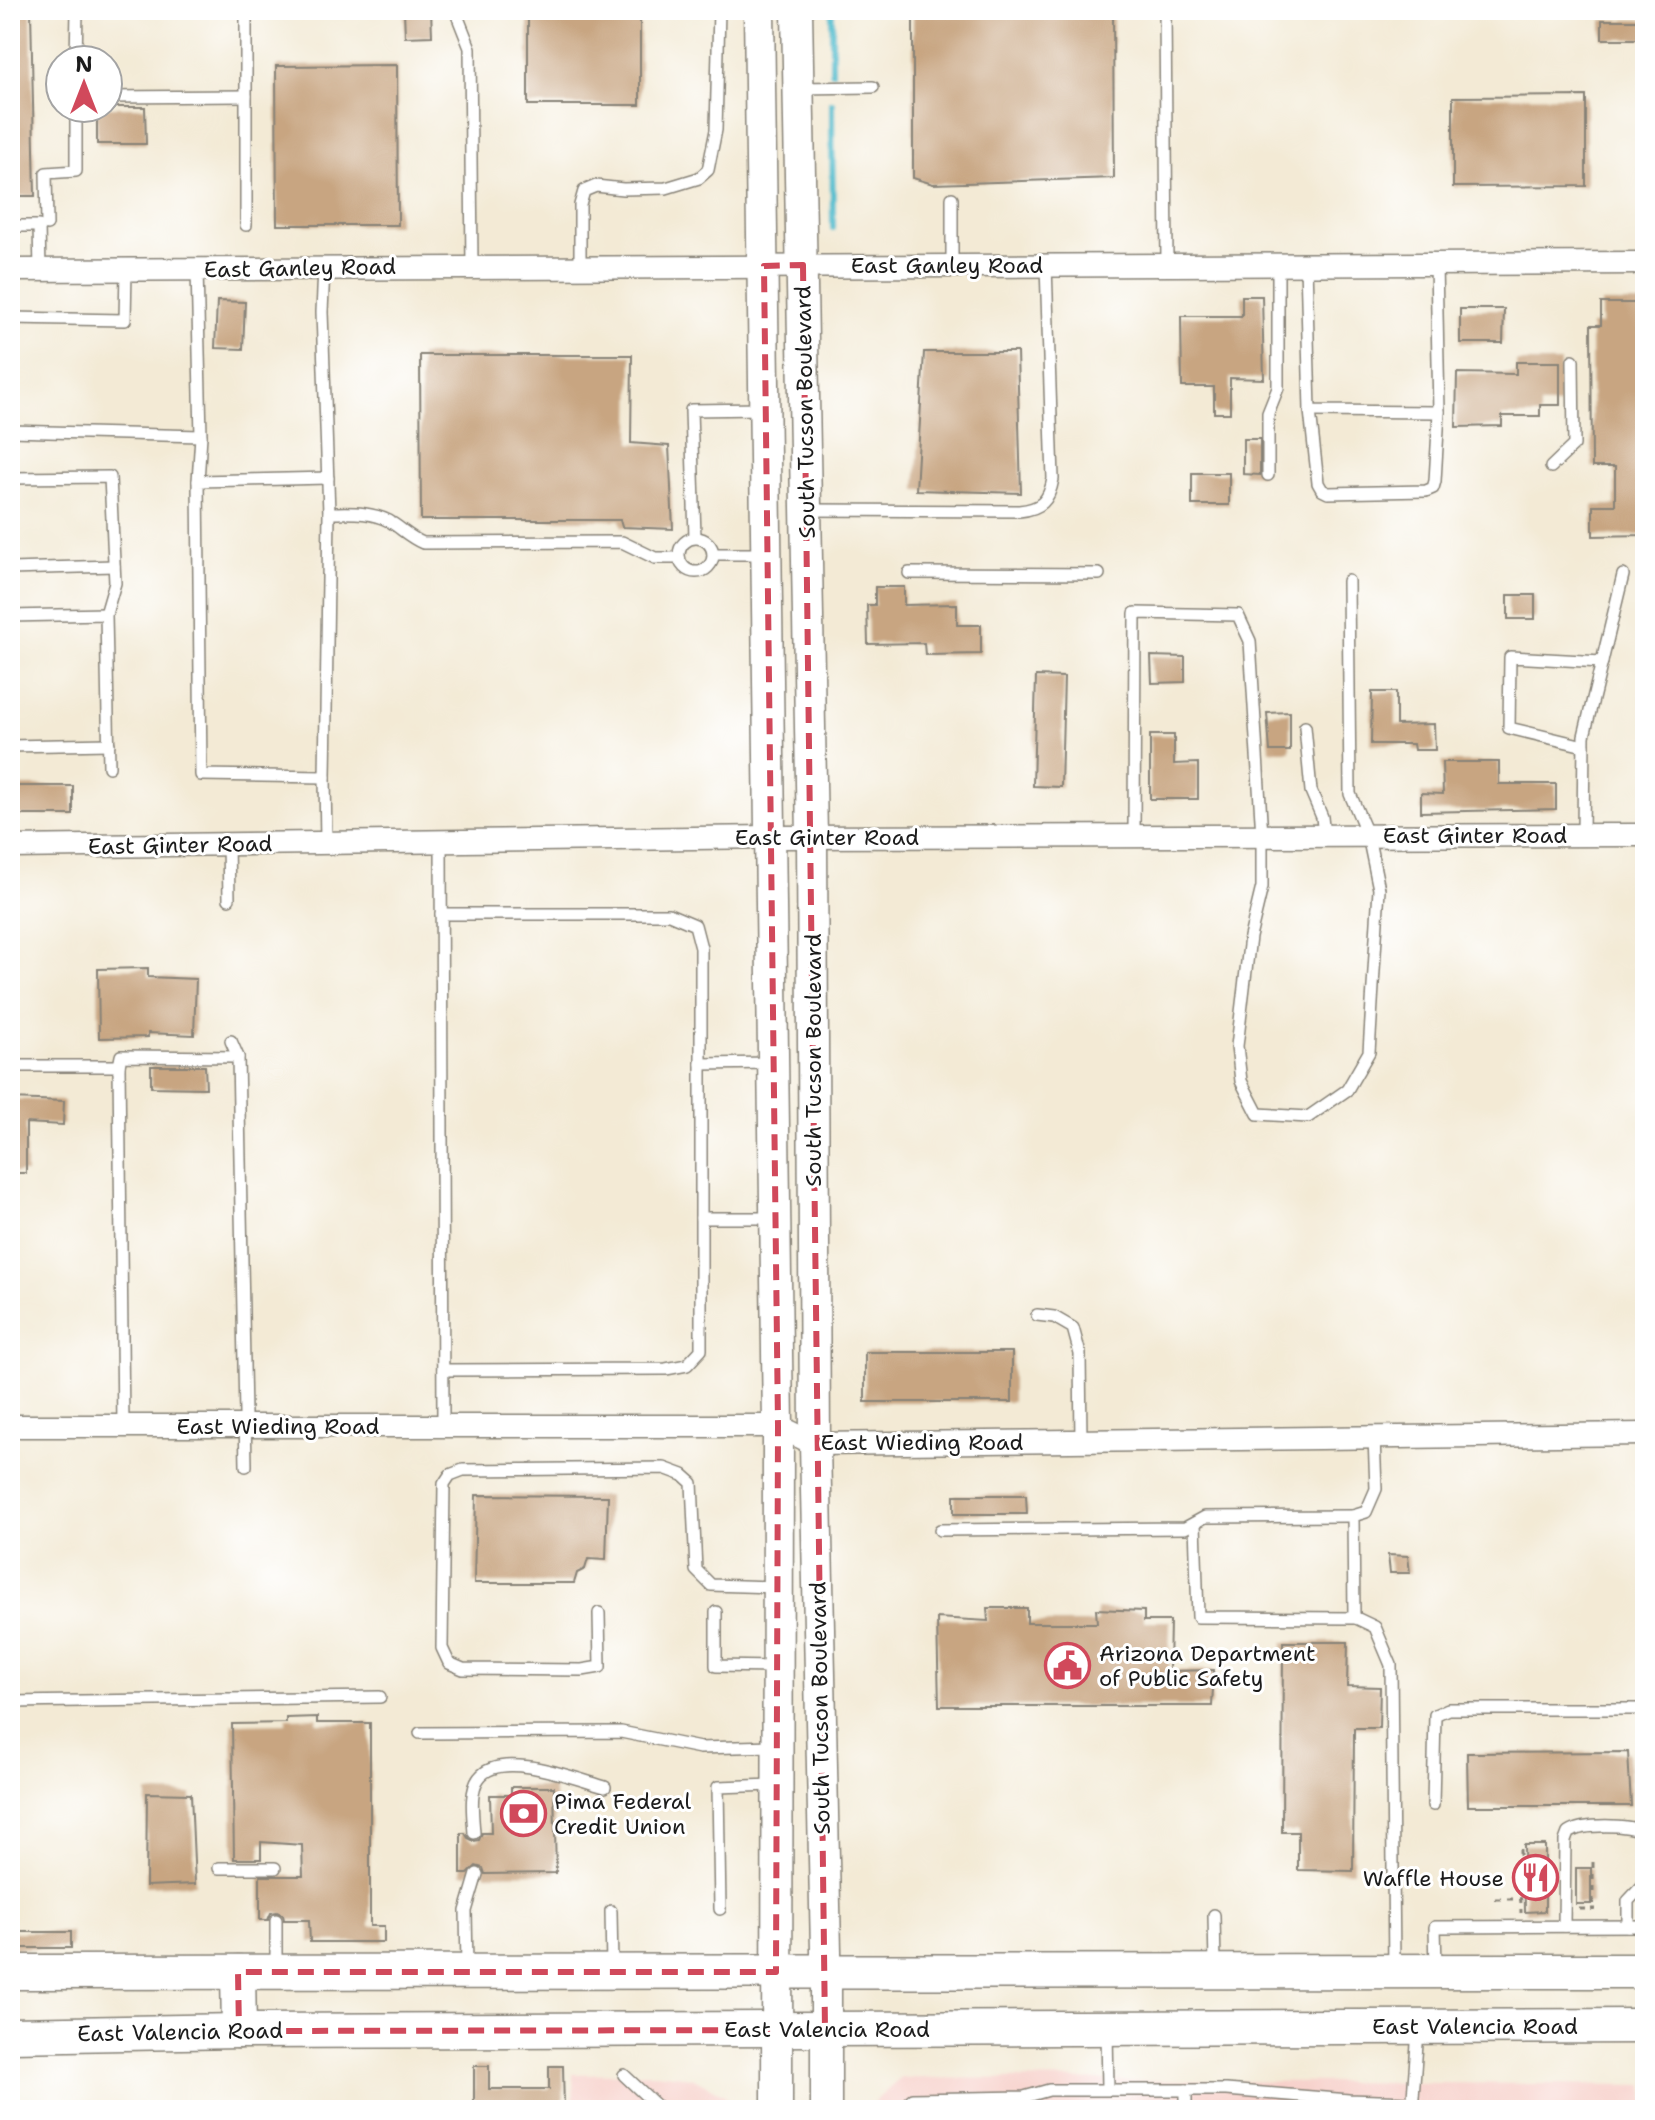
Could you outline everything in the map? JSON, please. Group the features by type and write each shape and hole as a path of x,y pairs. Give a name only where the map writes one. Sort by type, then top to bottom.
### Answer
{"main road":[{"name":"South Tucson Boulevard","path":"759,10 778,1426 777,2110"},
{"name":"South Tucson Boulevard","path":"797,10 812,837 815,1444 826,2110"},
{"path":"10,1972 825,1974 1645,1971"},
{"path":"238,1972 239,2031"},
{"path":"1416,1972 1418,2025"},
{"name":"East Valencia Road","path":"10,2035 239,2031 1645,2026"}],"street":[{"name":"East Ganley Road","path":"10,270 1645,263"},
{"name":"East Ginter Road","path":"10,847 771,837 1645,835"},
{"name":"East Wieding Road","path":"10,1426 778,1426 815,1444 1645,1434"}],"lane":[{"path":"76,44 77,10"},
{"path":"455,10 470,48 472,267"},
{"path":"580,267 580,205 584,191 596,186 666,188 699,178 708,170 716,130 719,10"},
{"path":"1165,10 1167,264"},
{"path":"246,13 246,225"},
{"path":"798,88 873,87"},
{"path":"124,97 246,96"},
{"path":"47,225 46,173 76,171 76,124"},
{"path":"952,198 952,265"},
{"path":"10,226 39,226 40,270"},
{"path":"1268,475 1268,413 1278,388 1278,264"},
{"path":"1306,264 1310,411 1318,483 1328,493 1426,491 1433,488 1439,412 1436,264"},
{"path":"807,510 1019,511 1043,504 1050,495 1053,479 1046,265"},
{"path":"324,268 322,312 329,513 326,843"},
{"path":"197,269 201,436 198,481 201,775 325,777"},
{"path":"10,318 125,320 126,270"},
{"path":"1551,467 1574,445 1573,360"},
{"path":"695,537 691,410 766,409"},
{"path":"1310,411 1439,412"},
{"path":"10,431 201,436"},
{"path":"10,478 110,477 115,583 106,614 109,767"},
{"path":"198,481 328,478"},
{"path":"329,513 368,513 391,522 407,536 423,543 622,542 655,558 678,558"},
{"path":"695,537 709,543 713,554 710,565 699,572 688,570 678,558 683,543 695,537"},
{"path":"713,554 768,554"},
{"path":"10,569 114,566"},
{"path":"909,573 1099,574"},
{"path":"1583,835 1584,746 1623,575"},
{"path":"1134,836 1135,613 1238,615 1250,641 1262,836 1262,887 1250,937 1237,1046 1241,1081 1258,1114 1308,1117 1347,1090 1369,1052 1379,889 1368,836 1350,794 1348,581"},
{"path":"10,616 106,614"},
{"path":"1584,746 1509,728 1510,657 1602,662"},
{"path":"1305,727 1311,791 1322,817 1324,836"},
{"path":"10,746 109,744"},
{"path":"441,841 443,1426"},
{"path":"228,844 229,899"},
{"path":"441,914 669,914 695,925 701,948 701,1350 687,1365 666,1369 443,1370"},
{"path":"231,1041 238,1057 246,1466"},
{"path":"123,1426 121,1056 238,1057"},
{"path":"701,1064 774,1063"},
{"path":"10,1066 119,1066"},
{"path":"701,1218 776,1218"},
{"path":"1037,1315 1054,1317 1073,1328 1080,1354 1081,1441"},
{"path":"940,1530 1185,1528 1205,1517 1353,1516 1366,1512 1376,1489 1374,1437"},
{"path":"599,1613 600,1667 582,1670 463,1669 449,1663 442,1648 444,1484 450,1475 463,1470 664,1468 683,1475 692,1483 696,1570 711,1585 778,1587"},
{"path":"1353,1516 1356,1618"},
{"path":"1195,1523 1198,1617 1356,1618 1375,1627 1391,1665 1416,1972"},
{"path":"716,1612 716,1666 778,1667"},
{"path":"10,1702 380,1697"},
{"path":"1433,1805 1435,1715 1448,1709 1645,1709"},
{"path":"420,1733 621,1732 700,1748 777,1746"},
{"path":"474,1833 473,1805 478,1779 493,1766 519,1765 605,1787"},
{"path":"720,1909 718,1787 777,1785"},
{"path":"1564,1926 1565,1841 1568,1833 1584,1827 1629,1827 1645,1832"},
{"path":"219,1868 275,1868"},
{"path":"467,1972 466,1911 477,1874"},
{"path":"1628,1926 1628,1901 1645,1883"},
{"path":"611,1911 612,1972"},
{"path":"1214,1915 1215,1973"},
{"path":"276,1920 276,1972"},
{"path":"1416,1972 1435,1927 1645,1926"},
{"path":"901,2110 912,2099 930,2097 1016,2097 1049,2090 1108,2089 1226,2090 1411,2106 1418,2025"},
{"path":"1107,2028 1108,2089"},
{"path":"624,2075 661,2110"},
{"path":"1186,2090 1186,2110"},
{"path":"1016,2097 1017,2110"}],"path":[{"path":"1520,1849 1522,1926"},
{"path":"1495,1899 1521,1899"}],"highlighted area":[{"path":"803,265 825,2030 239,2031 238,1972 776,1972 778,1426 764,266"}],"shaded area":[{"path":"656,2073 692,2077 724,2095 738,2110 574,2110 573,2074"},
{"path":"901,2078 1645,2085 1645,2110 865,2110"}],"building":[{"path":"10,10 31,10 35,196 10,196"},
{"path":"404,10 431,10 432,36 405,37"},
{"path":"528,10 640,10 640,105 528,105"},
{"path":"913,10 1113,10 1114,178 933,184 913,178"},
{"path":"1602,20 1645,20 1645,39 1602,39"},
{"path":"397,65 398,225 277,225 276,66"},
{"path":"1586,96 1586,186 1453,187 1453,97"},
{"path":"124,107 145,107 146,144 97,144 97,124 124,124"},
{"path":"1242,296 1262,296 1264,379 1230,378 1230,413 1214,413 1214,387 1182,387 1181,316 1242,316"},
{"path":"217,301 245,302 243,349 215,348"},
{"path":"1601,303 1645,303 1645,535 1593,536 1593,505 1615,505 1615,467 1592,467 1591,325 1601,325"},
{"path":"1460,309 1504,309 1503,343 1460,343"},
{"path":"924,352 1017,352 1021,493 916,490"},
{"path":"420,355 632,355 631,443 669,446 673,529 622,527 620,520 421,520"},
{"path":"1516,362 1560,362 1560,405 1540,405 1540,416 1502,416 1502,426 1456,427 1457,373 1516,374"},
{"path":"1243,439 1260,439 1260,475 1243,474"},
{"path":"1192,473 1229,473 1229,505 1192,505"},
{"path":"875,587 904,587 904,605 957,604 957,625 981,625 981,654 925,655 924,643 868,644 867,605 875,605"},
{"path":"1508,595 1535,595 1535,619 1508,619"},
{"path":"1151,656 1185,657 1185,682 1152,683"},
{"path":"1036,676 1064,677 1061,787 1033,786"},
{"path":"1372,692 1396,692 1396,725 1434,724 1435,750 1414,750 1413,744 1371,744"},
{"path":"1290,712 1290,751 1270,751 1267,713"},
{"path":"1150,735 1174,735 1174,764 1198,763 1198,799 1150,799"},
{"path":"1442,762 1499,762 1499,784 1556,784 1556,809 1421,812 1421,793 1443,794"},
{"path":"10,786 73,786 73,815 10,815"},
{"path":"148,968 148,977 196,979 194,1035 148,1033 148,1037 99,1038 98,969"},
{"path":"151,1066 205,1066 206,1088 151,1087"},
{"path":"10,1099 64,1101 63,1125 26,1123 26,1173 10,1173"},
{"path":"865,1352 1012,1352 1012,1402 865,1402"},
{"path":"476,1495 608,1496 606,1560 588,1559 585,1569 577,1573 574,1583 474,1583"},
{"path":"954,1495 1026,1495 1027,1514 954,1514"},
{"path":"1388,1555 1408,1556 1410,1573 1390,1573"},
{"path":"987,1608 1027,1608 1027,1623 1097,1623 1096,1609 1144,1611 1144,1621 1170,1621 1169,1671 1214,1670 1212,1706 939,1706 937,1618 988,1621"},
{"path":"1283,1642 1348,1642 1347,1686 1380,1687 1379,1728 1354,1728 1353,1871 1298,1870 1298,1832 1282,1832"},
{"path":"317,1717 317,1723 370,1723 370,1926 384,1926 384,1942 310,1942 309,1920 284,1920 283,1915 277,1912 271,1913 268,1920 260,1920 260,1876 303,1876 302,1845 261,1842 261,1859 234,1859 232,1724 286,1723 286,1718"},
{"path":"1628,1752 1631,1806 1468,1806 1467,1753"},
{"name":"Pima Federal Credit Union","path":"511,1787 554,1787 556,1873 485,1874 483,1868 476,1866 468,1874 461,1874 461,1833 474,1841 479,1840 482,1833 491,1833 490,1795 511,1795"},
{"path":"147,1793 191,1794 195,1884 146,1886"},
{"name":"Waffle House","path":"1524,1845 1545,1845 1545,1911 1525,1912"},
{"path":"1576,1868 1591,1868 1591,1904 1576,1904"},
{"path":"10,1932 71,1932 71,1948 10,1948"},
{"path":"474,2066 489,2066 489,2089 549,2089 549,2066 563,2066 564,2110 474,2110"}],"waterway":[{"path":"832,10 832,72"},
{"path":"832,103 833,228"}],"place":[{"name":"Arizona Department of Public Safety","path":"1068,1666"},
{"name":"Pima Federal Credit Union","path":"523,1814"},
{"name":"Waffle House","path":"1535,1878"}]}
